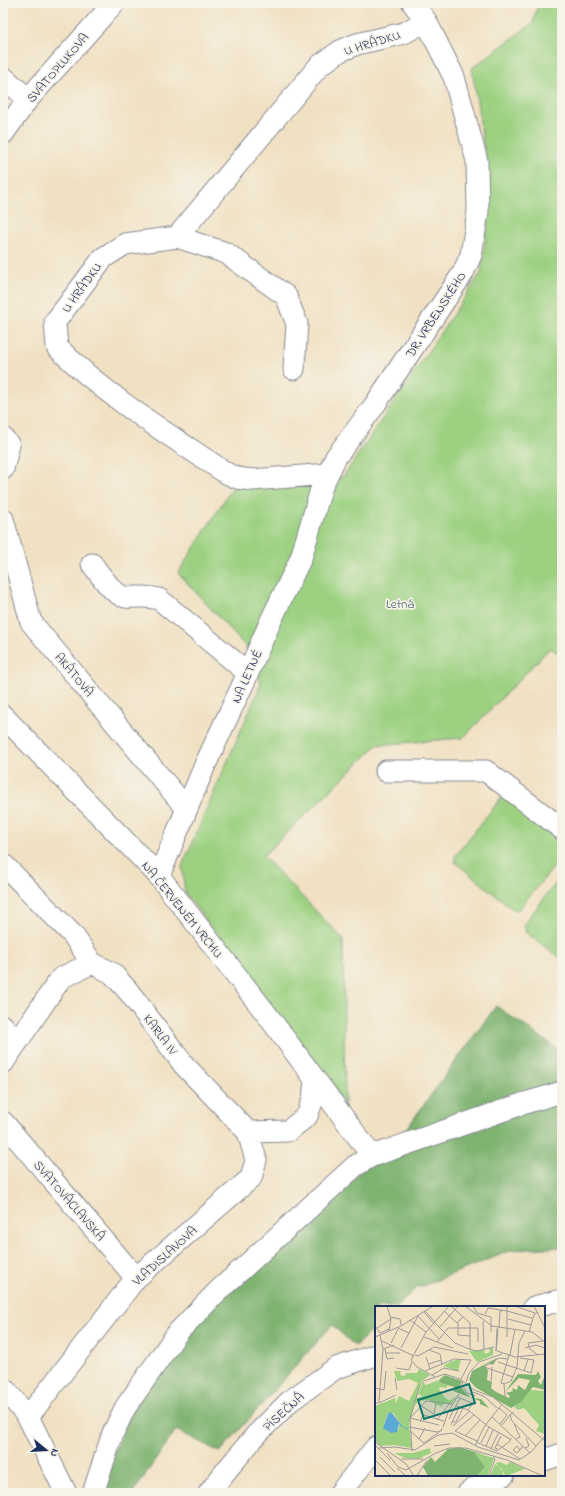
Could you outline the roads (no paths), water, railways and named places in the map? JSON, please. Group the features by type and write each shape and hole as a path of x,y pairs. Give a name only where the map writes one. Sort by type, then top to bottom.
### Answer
{"street":[{"name":"SVATOPLUKOVA","path":"3,134 28,99 114,3"},
{"name":"DR. VRBENSKÉHO","path":"328,474 336,457 374,406 463,273 471,255 478,212 477,161 454,77 426,21 413,3"},
{"name":"U HRÁDKU","path":"328,474 252,480 237,478 226,473 143,418 77,366 57,347 56,322 103,258 125,244 177,237 319,66 340,51 357,44 404,33 426,21"},
{"path":"3,77 28,99"},
{"path":"177,237 226,253 286,296 297,324 294,369"},
{"path":"3,438 8,445 3,469"},
{"name":"NA LETNÉ","path":"159,876 205,765 301,558 322,486 328,474"},
{"name":"AKÁTOVÁ","path":"3,519 31,622 186,808"},
{"path":"92,564 113,589 124,597 149,596 159,599 248,673"},
{"name":"NA ČERVENÉM VRCHU","path":"3,716 159,876 265,1012 372,1156"},
{"path":"386,771 486,771 562,829"},
{"path":"3,864 73,935 92,963 61,978 3,1063"},
{"name":"KARLA IV","path":"92,963 112,972 184,1065 248,1132"},
{"path":"3,1026 17,1042"},
{"path":"248,1132 288,1131 307,1116 313,1099 315,1080"},
{"path":"93,1493 113,1433 125,1408 178,1332 218,1291 355,1166 372,1156 525,1103 562,1092"},
{"name":"SVATOVÁCLAVSKÁ","path":"3,1122 136,1278"},
{"name":"VLADISLAVOVA","path":"28,1417 136,1278 251,1178 256,1160 248,1132"},
{"path":"538,1306 562,1300"},
{"name":"PÍSEČNÁ","path":"209,1493 256,1435 290,1401 336,1368 375,1355"},
{"path":"3,1387 28,1417 66,1493"},
{"path":"340,1493 375,1448"},
{"path":"545,1460 562,1454"},
{"path":"468,1493 475,1488 502,1476"}],"park label":[{"name":"Letná","path":"400,603"}]}
